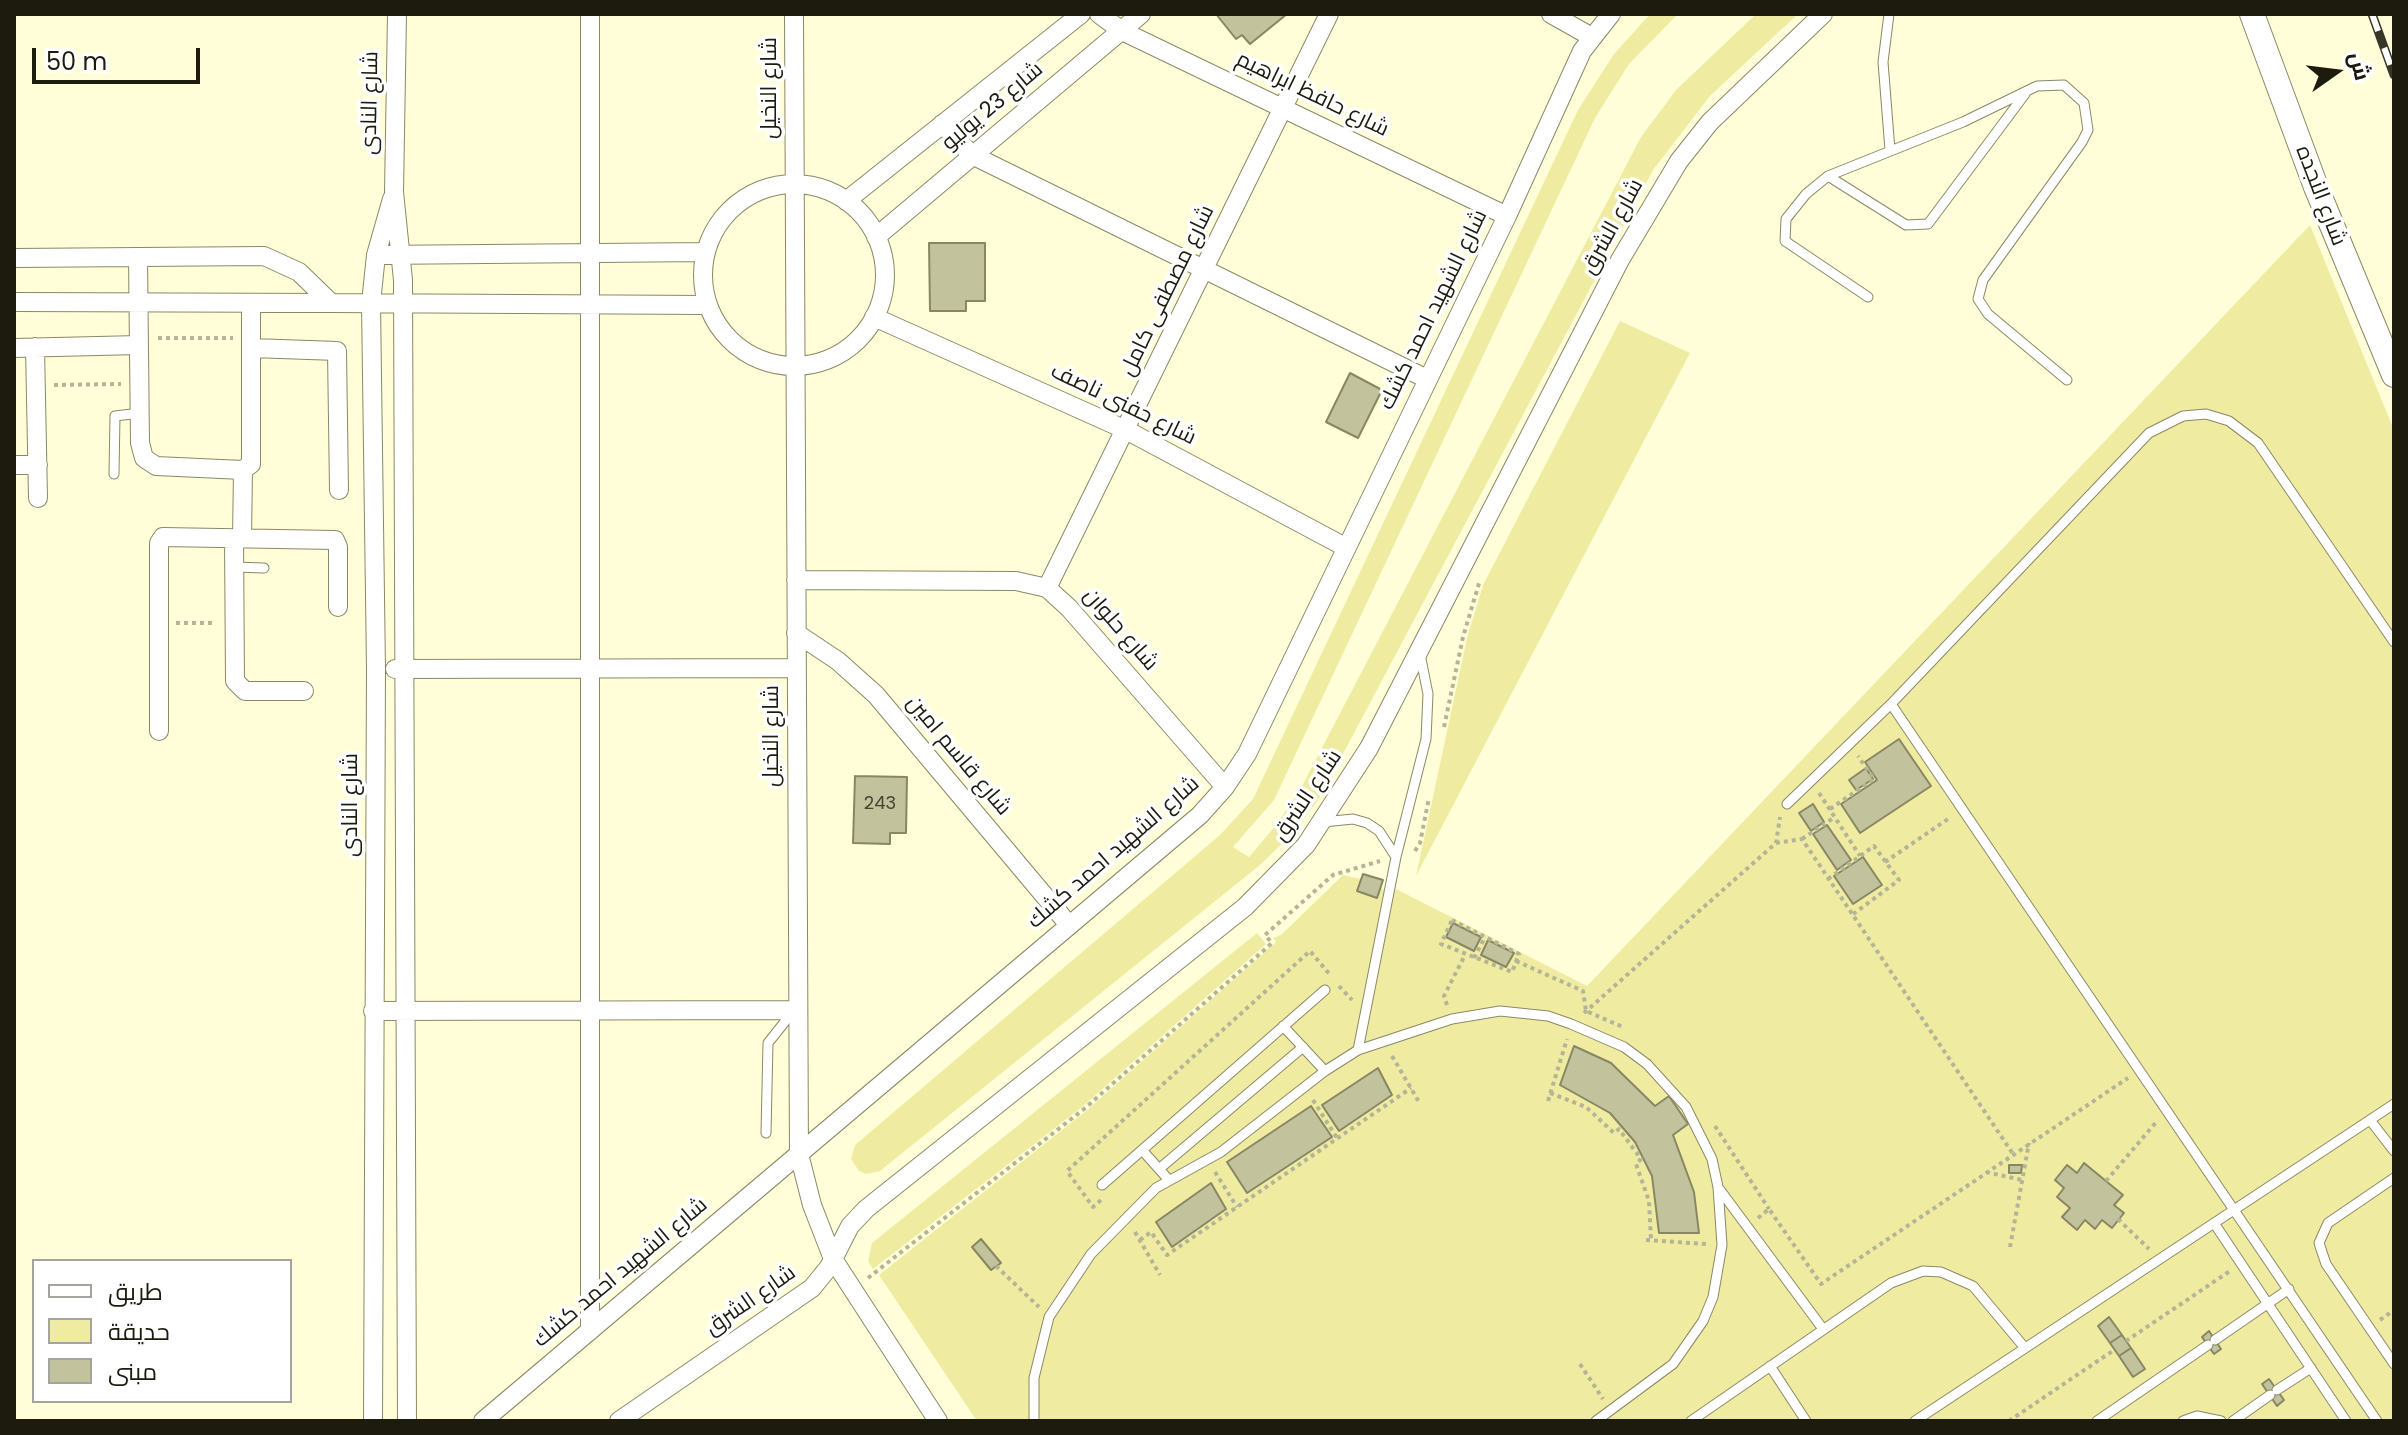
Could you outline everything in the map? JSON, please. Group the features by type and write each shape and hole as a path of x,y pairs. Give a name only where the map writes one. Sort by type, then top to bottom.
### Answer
{"street":[{"name":"شارع النادى","path":"397,14 394,192 403,255 407,1421"},
{"path":"590,14 590,1331"},
{"name":"شارع النخيل","path":"794,14 799,1154 812,1205 833,1259 938,1421"},
{"name":"شارع 23 يوليو","path":"846,201 1081,14"},
{"name":"شارع حافظ ابراهيم","path":"1099,14 1122,31 1507,216"},
{"name":"شارع 23 يوليو","path":"876,237 1141,14"},
{"name":"شارع مصطفى كامل","path":"1047,588 1329,14"},
{"path":"1551,14 1590,36"},
{"path":"1569,14 1590,36"},
{"name":"شارع الشهيد احمد كشك","path":"483,1421 1200,815 1225,787 1247,754 1507,216 1590,36 1611,14"},
{"name":"شارع الشرق","path":"619,1421 812,1288 833,1259 850,1226 866,1209 1267,888 1323,822 1369,748 1620,260 1679,161 1710,122 1823,14"},
{"name":"شارع النجده","path":"2252,14 2316,187 2394,375"},
{"path":"942,124 972,155 1427,379"},
{"path":"794,184 822,189 846,201 864,217 876,237 884,264 883,291 874,317 860,337 842,353 819,363 795,367 772,364 751,356 725,334 708,305 703,278 706,252 715,230 729,211 748,196 771,187 794,184"},
{"name":"شارع النادى","path":"373,1421 376,669 371,303 376,255 394,192"},
{"path":"376,255 706,252"},
{"path":"14,258 264,256 299,272 331,303"},
{"path":"138,257 140,451 149,463 243,470 251,464 251,303"},
{"path":"14,302 708,305"},
{"name":"شارع حفنى ناصف","path":"874,317 1126,430 1345,547"},
{"path":"14,348 139,342"},
{"path":"252,343 337,351 339,490"},
{"path":"35,347 38,498"},
{"path":"14,465 38,465"},
{"path":"243,470 234,567 234,675 240,688 304,691"},
{"path":"373,528 404,527"},
{"path":"159,731 160,540 335,540 338,607"},
{"name":"شارع حلوان","path":"796,580 1016,581 1047,588 1069,608 1225,787"},
{"name":"شارع قاسم امين","path":"796,633 838,661 876,695 1069,925"},
{"path":"376,669 796,668"},
{"path":"373,1011 797,1010"}],"lane":[{"path":"1889,14 1883,62 1890,150"},
{"path":"1868,297 1791,247 1783,234 1786,219 1806,194 1828,176 1963,122 2027,91 2050,84 2075,92 2088,116 2088,130 1983,280 1978,299 1988,314 2067,380"},
{"path":"1828,176 1906,225 1928,224 2027,91"},
{"path":"114,474 115,416 140,413"},
{"path":"1787,804 1891,704 2149,433 2183,416 2206,414 2229,421 2258,443 2394,642"},
{"path":"234,567 264,568"},
{"path":"1358,1050 1396,857 1429,717 1425,672 1419,652"},
{"path":"1891,704 2377,1421"},
{"path":"1323,822 1353,819 1367,823 1379,831 1396,857"},
{"path":"1102,1185 1325,990"},
{"path":"766,1133 768,1043 782,1020 797,1010"},
{"path":"1034,1421 1034,1378 1049,1317 1091,1254 1168,1179 1207,1160 1325,1071 1358,1050 1452,1019 1500,1011 1548,1016 1624,1047 1668,1084 1701,1132 1718,1187 1722,1245 1713,1297 1690,1344 1654,1381 1596,1421"},
{"path":"1283,1026 1325,1071"},
{"path":"1159,1169 1303,1047"},
{"path":"1915,1421 2394,1104"},
{"path":"2370,1120 2394,1151"},
{"path":"1142,1150 1168,1179"},
{"path":"2394,1178 2328,1223 2319,1243 2326,1264 2394,1364"},
{"path":"1718,1187 1823,1329"},
{"path":"2214,1223 2346,1421"},
{"path":"1691,1421 1906,1275 1941,1272 1973,1286 2025,1348"},
{"path":"2097,1421 2289,1289"},
{"path":"1770,1366 1806,1421"},
{"path":"2233,1421 2311,1368"},
{"path":"2183,1421 2197,1416 2221,1421"}],"path":[{"path":"139,342 252,343"},
{"path":"36,385 139,384"},
{"path":"159,623 234,623"},
{"path":"1830,809 1874,779 1850,744"},
{"path":"1811,781 1860,856"},
{"path":"1776,843 1781,814 1787,804"},
{"path":"1885,862 1962,809"},
{"path":"1548,1101 1571,1024 1776,843 1802,839 1835,817"},
{"path":"1802,839 2013,1154"},
{"path":"1828,879 1874,846 1899,880 1852,915"},
{"path":"1452,920 1519,954 1512,972 1465,954 1441,944 1452,920"},
{"path":"1474,958 1485,937"},
{"path":"1452,1019 1444,996 1465,954"},
{"path":"1516,961 1583,991 1586,1011"},
{"path":"1747,1226 1769,1209 1821,1284 2141,1070"},
{"path":"1305,1086 1337,1138"},
{"path":"1140,1240 1151,1232 1167,1255 1411,1088"},
{"path":"1550,1093 1586,1107 1614,1133 1619,1129 1641,1159 1636,1164 1649,1201 1649,1240 1722,1245"},
{"path":"2106,1181 2167,1109"},
{"path":"2010,1247 2029,1143"},
{"path":"1207,1160 1237,1207"},
{"path":"1986,1172 2022,1180"},
{"path":"2118,1219 2160,1259"},
{"path":"2126,1341 2241,1264"},
{"path":"996,1266 1049,1317"},
{"path":"2009,1421 2114,1350"},
{"path":"1580,1364 1611,1411"}],"green space":[{"path":"1650,14 1678,14 1629,64 1595,118 1274,800 1233,847 1249,857 1277,824 1301,788 1641,137 1676,90 1756,14 1798,14 1710,96 1653,170 1319,799 1292,834 1260,865 880,1171 866,1174 859,1171 851,1159 855,1145 1220,835 1253,799 1578,110 1614,54"},
{"path":"2310,225 2394,430 2394,1421 977,1421 879,1275 1086,1111 1276,942 1273,938 1281,935 1343,875 1361,879 1363,874 1383,880 1381,888 1394,894 1396,889 1587,986"},
{"path":"1620,321 1690,353 1416,876 1467,638 1483,585"},
{"path":"1257,933 1266,944 1082,1107 873,1269 868,1261 872,1243"}],"building":[{"path":"1216,14 1287,14 1250,44 1242,35 1236,39"},
{"path":"929,243 985,243 985,301 966,301 966,311 930,311"},
{"path":"1350,373 1382,390 1358,438 1326,422"},
{"path":"1899,739 1931,786 1860,833 1841,804 1877,780 1865,762"},
{"path":"1866,768 1873,779 1856,790 1849,780"},
{"path":"855,776 907,777 906,833 890,833 890,844 853,843"},
{"path":"1813,804 1824,822 1811,831 1799,813"},
{"path":"1827,825 1851,860 1837,870 1813,834"},
{"path":"1863,857 1882,885 1853,904 1834,876"},
{"path":"1363,874 1383,880 1377,898 1357,891"},
{"path":"1453,923 1481,937 1474,951 1446,937"},
{"path":"1488,940 1514,953 1506,967 1481,955"},
{"path":"1574,1046 1611,1063 1655,1106 1669,1096 1688,1124 1673,1135 1694,1192 1699,1233 1659,1233 1652,1176 1635,1142 1610,1113 1560,1085"},
{"path":"1378,1068 1392,1095 1339,1131 1322,1105"},
{"path":"1311,1106 1332,1137 1247,1193 1227,1162"},
{"path":"2084,1163 2123,1195 2114,1205 2124,1213 2112,1228 2102,1220 2095,1229 2085,1220 2077,1230 2062,1217 2070,1208 2057,1197 2064,1188 2055,1180 2067,1165 2077,1173"},
{"path":"2009,1165 2022,1165 2021,1173 2009,1173"},
{"path":"1211,1183 1226,1209 1172,1247 1156,1222"},
{"path":"981,1239 1001,1263 991,1270 972,1247"},
{"path":"2109,1317 2122,1335 2110,1343 2098,1326"},
{"path":"2209,1331 2221,1349 2214,1354 2202,1337"},
{"path":"2122,1335 2131,1348 2119,1356 2110,1343"},
{"path":"2131,1348 2145,1369 2133,1377 2119,1356"},
{"path":"2269,1379 2284,1400 2277,1406 2262,1384"}],"railway":[{"path":"2372,14 2394,75"}]}
